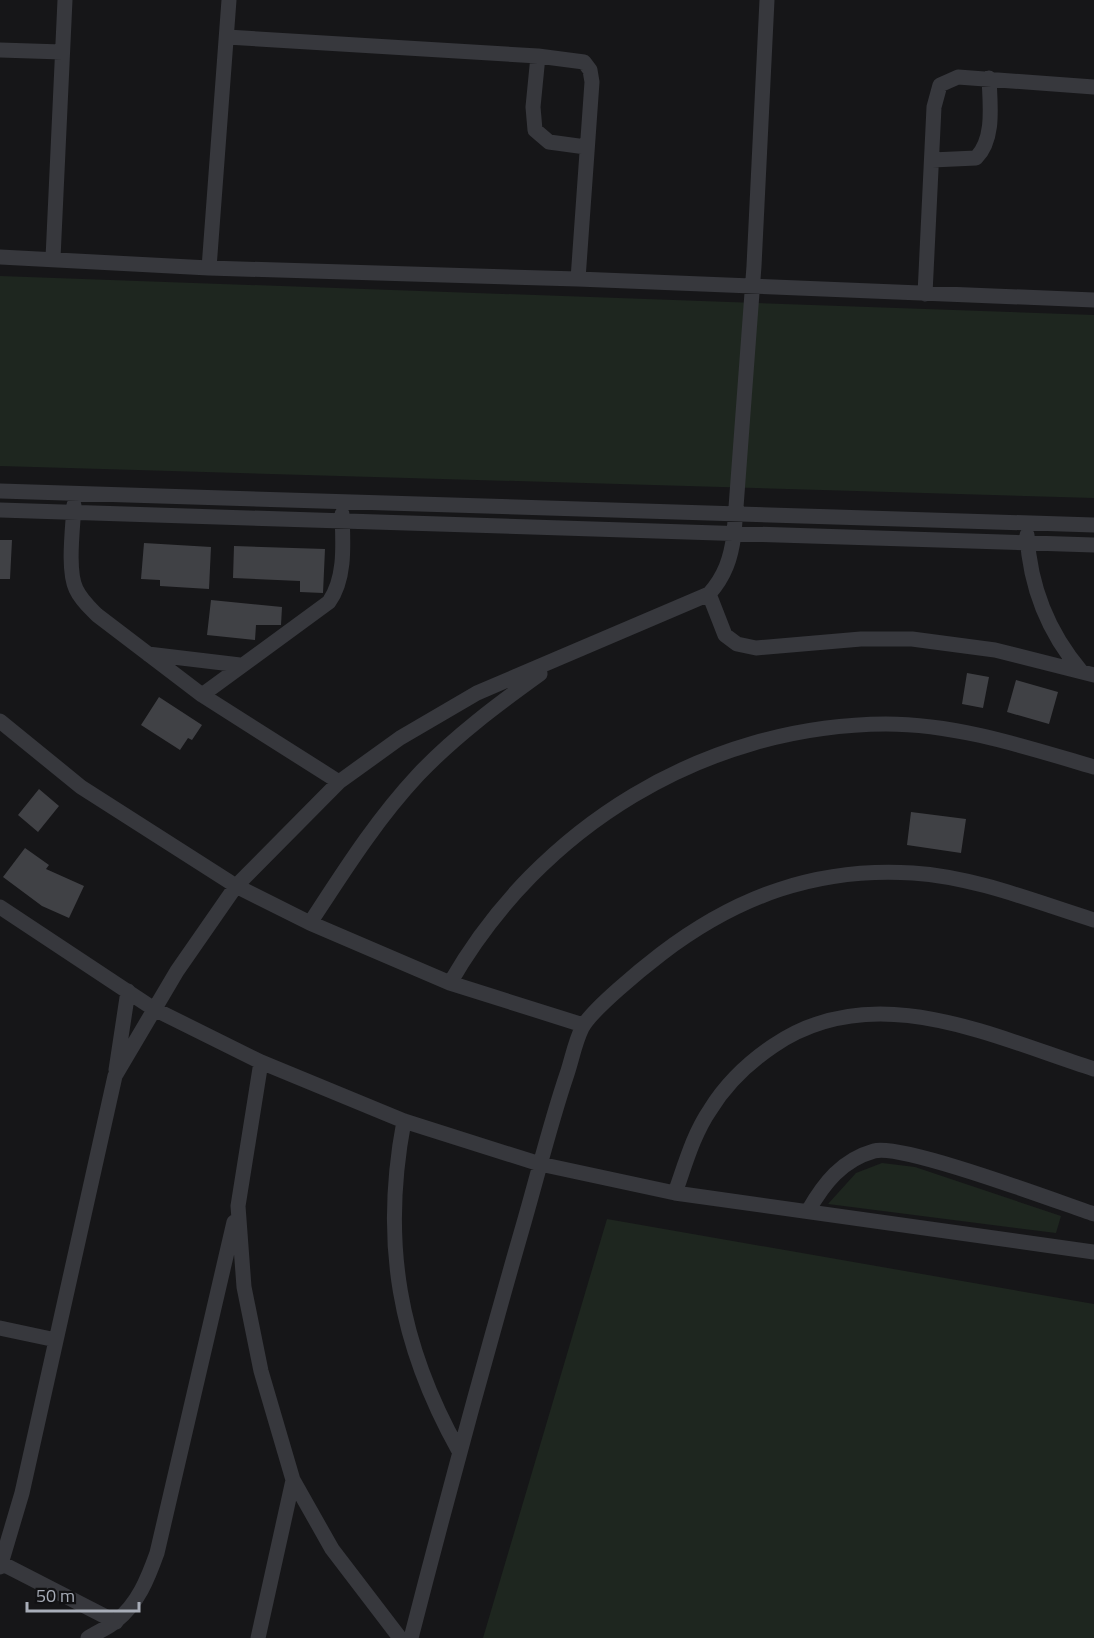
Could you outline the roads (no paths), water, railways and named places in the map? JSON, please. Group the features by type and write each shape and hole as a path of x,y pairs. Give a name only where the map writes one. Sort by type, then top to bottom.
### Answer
{"street":[{"path":"53,258 65,0"},
{"path":"209,268 229,0"},
{"path":"116,1076 154,1009 236,886 339,782 400,738 460,701 709,594 720,581 728,564 734,534 753,286 767,0"},
{"path":"227,37 573,58 584,62 590,70 592,82 579,279"},
{"path":"0,50 62,52"},
{"path":"538,56 533,107 535,130 549,142 586,147"},
{"path":"925,294 935,94 940,85 948,79 958,77 1094,87"},
{"path":"932,160 976,158 982,152 988,139 989,78"},
{"path":"0,257 209,268 579,279 1094,300"},
{"path":"0,491 1094,525"},
{"path":"75,493 72,565 75,587 83,601 97,615 202,695 339,782"},
{"path":"202,695 240,665 319,611 338,590 341,576 342,501"},
{"path":"0,510 1094,545"},
{"path":"1027,523 1032,579 1043,612 1059,644 1087,673"},
{"path":"709,594 725,635 736,644 756,648 861,639 912,639 962,644 1087,673"},
{"path":"148,654 240,665"},
{"path":"310,922 357,851 418,775 464,732 564,657"},
{"path":"0,721 81,787 236,886 310,922 450,983 583,1025"},
{"path":"450,983 484,930 518,888 567,844 638,791 676,771 714,757 770,740 825,728 888,724 1002,740 1094,767"},
{"path":"411,1638 459,1451 540,1164 583,1025 643,968 685,935 726,910 765,893 814,878 860,873 914,873 989,887 1094,920"},
{"path":"1,911 154,1009 261,1062 404,1121 540,1164 675,1193 1094,1252"},
{"path":"116,1622 1,1566 56,1340 116,1076 128,991"},
{"path":"675,1193 694,1139 708,1111 728,1083 761,1054 809,1025 846,1014 912,1015 955,1025 1094,1069"},
{"path":"88,1638 116,1622 130,1608 146,1584 157,1553 238,1206 261,1062"},
{"path":"404,1121 397,1155 393,1224 400,1302 423,1381 459,1451"},
{"path":"808,1211 821,1188 839,1168 876,1150 899,1152 960,1169 1094,1214"},
{"path":"238,1206 246,1298 261,1371 293,1480 332,1549 399,1638"},
{"path":"0,1328 56,1340"},
{"path":"258,1638 293,1480"}]}
